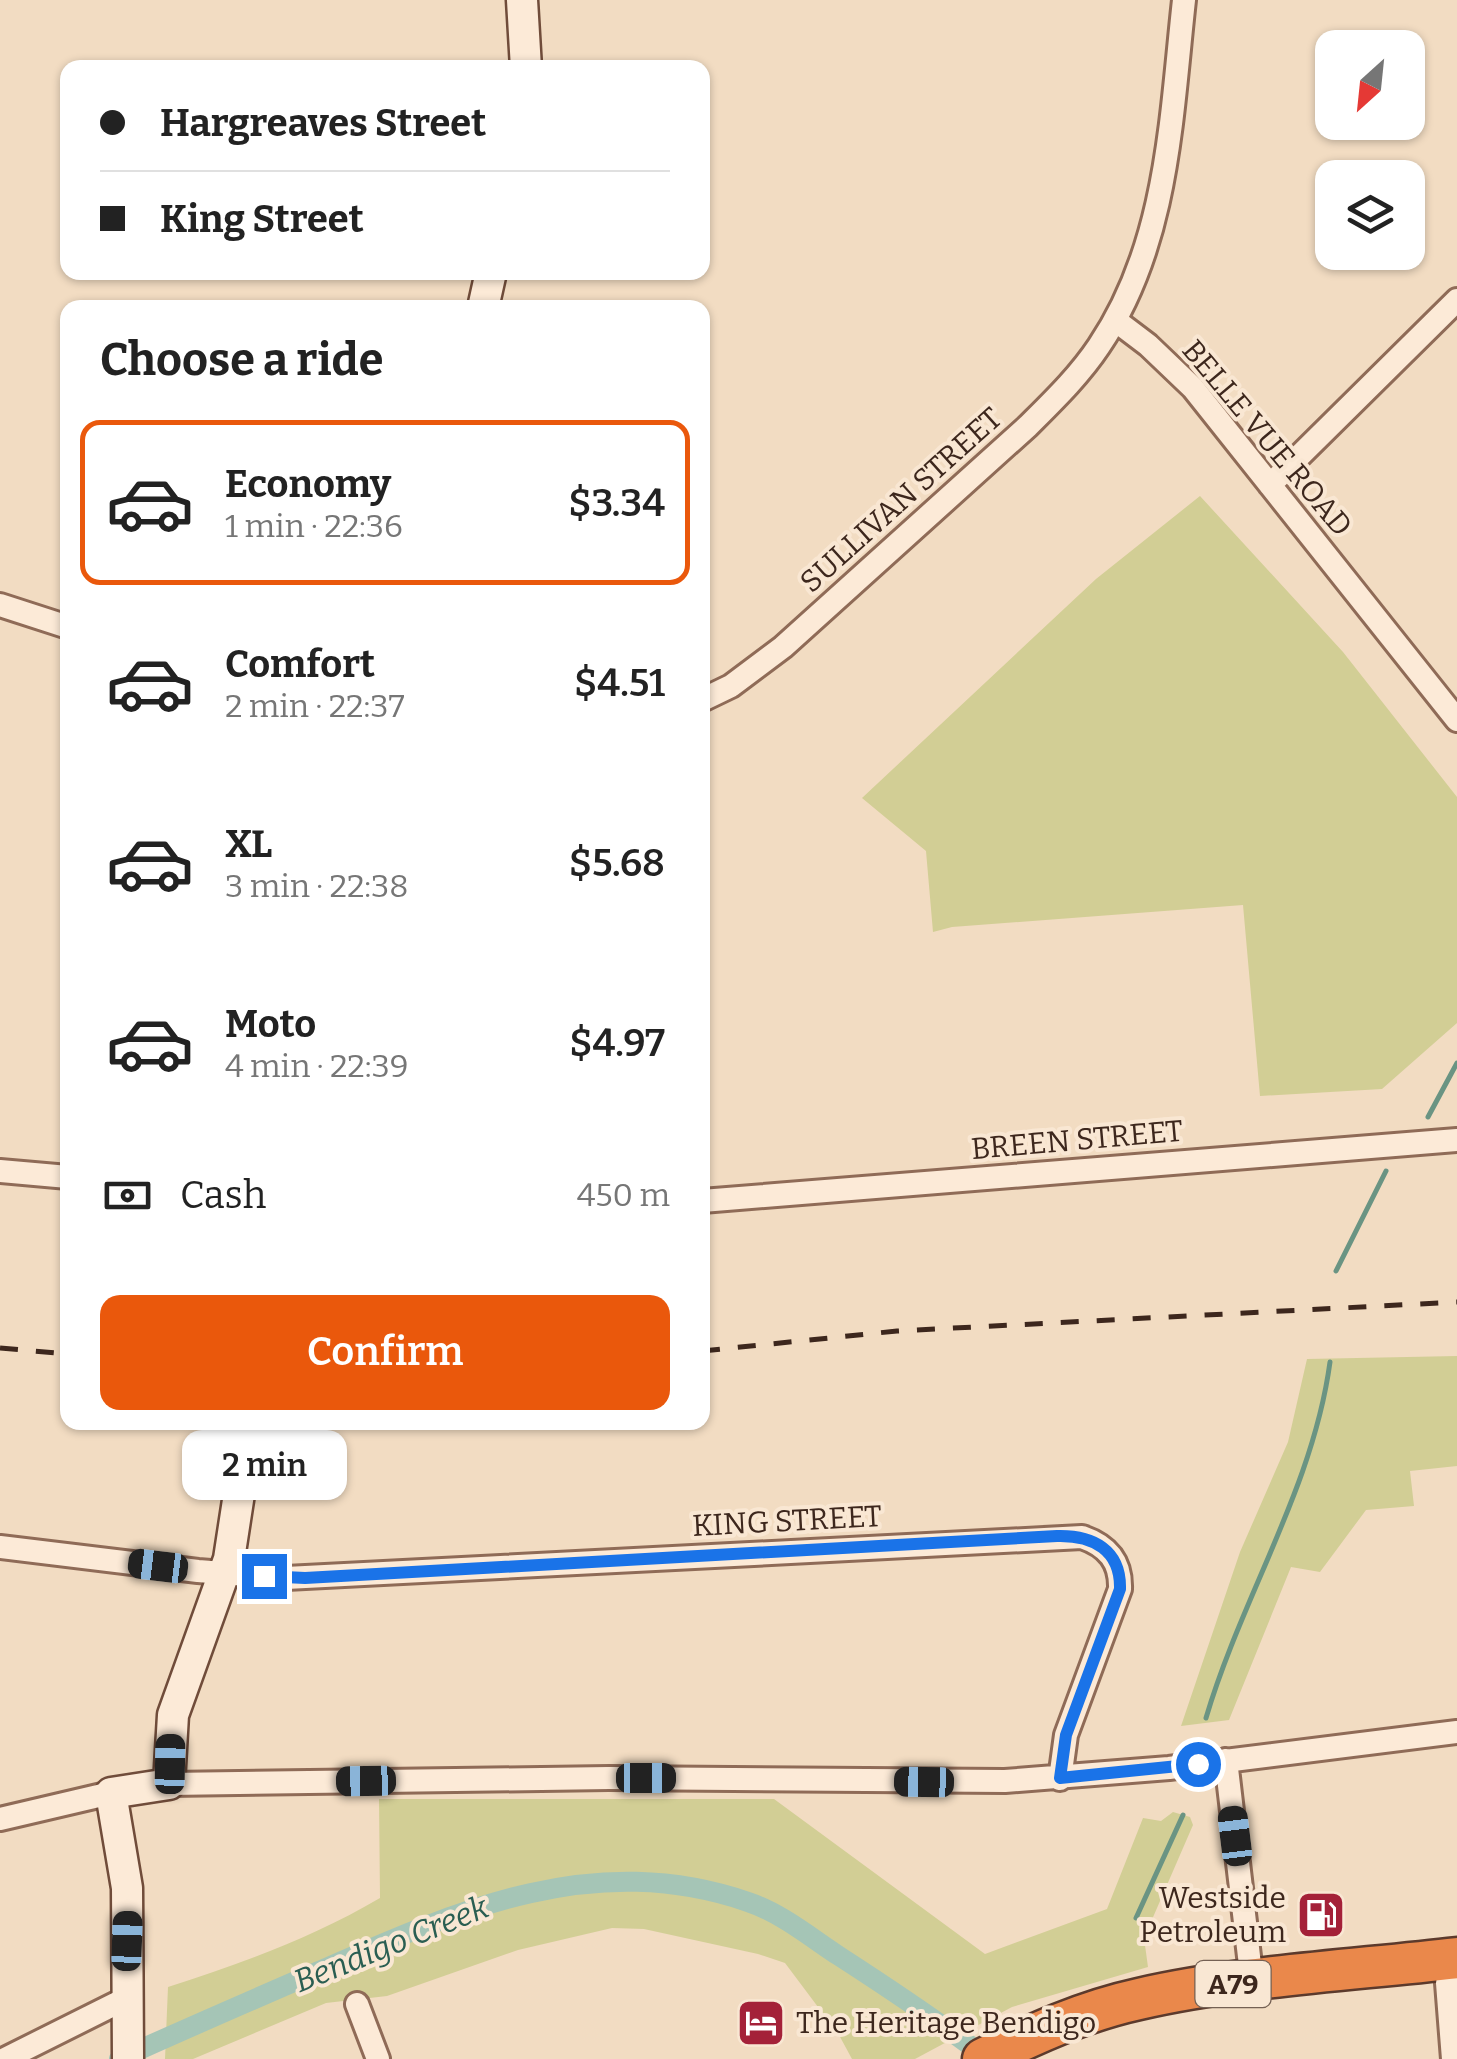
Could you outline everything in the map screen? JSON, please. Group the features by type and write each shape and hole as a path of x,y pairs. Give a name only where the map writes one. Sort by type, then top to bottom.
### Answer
{"highway":[{"name":"A79","path":"1011,2054 1124,2022 1253,1994 1454,1974"}],"street":[{"path":"522,0 526,60"},
{"path":"1116,320 1142,262 1158,203 1184,0"},
{"path":"1270,485 1457,300"},
{"name":"BELLE VUE ROAD","path":"1116,320 1192,388 1457,720"},
{"name":"SULLIVAN STREET","path":"710,696 731,686 783,647 1028,426 1085,366 1116,320"},
{"path":"0,605 60,625"},
{"name":"BREEN STREET","path":"710,1200 1457,1140"},
{"path":"0,1171 60,1176"},
{"path":"169,1784 172,1715 225,1573 249,1430"},
{"name":"KING STREET","path":"0,1547 225,1573 305,1578 1082,1537 1105,1548 1112,1556 1118,1567 1120,1589 1066,1735 1060,1778"},
{"path":"0,1819 169,1784 590,1778 958,1782 1060,1778 1457,1732"},
{"path":"1226,1760 1253,1994"},
{"path":"111,1793 127,1888 128,2059"},
{"path":"1454,1974 1454,2059"},
{"path":"5,2059 127,2000"},
{"path":"356,2004 378,2059"}],"shaded area":[{"path":"1200,496 1343,652 1457,797 1457,1023 1382,1089 1260,1096 1243,905 952,927 933,932 926,851 862,798 1096,579"},
{"path":"1457,1356 1457,1466 1410,1471 1414,1506 1366,1510 1320,1572 1291,1567 1229,1720 1181,1726 1240,1552 1288,1442 1307,1359"},
{"path":"379,1799 774,1799 985,1954 1107,1909 1143,1818 1161,1821 1173,1812 1190,1817 1193,1825 1144,1938 1148,1967 1012,2007 915,2059 852,2059 839,2035 785,1963 644,1929 612,1928 518,1950 387,1996 326,2003 193,2059 165,2059 168,1987 276,1949 380,1898"}],"waterway":[{"path":"1428,1117 1457,1063"},
{"path":"1336,1271 1386,1171"},
{"path":"1206,1718 1309,1454 1330,1362"},
{"path":"1136,1918 1183,1815"},
{"name":"Bendigo Creek","path":"119,2059 371,1948 475,1908 581,1884 636,1882 691,1887 772,1912 988,2059"}],"railway":[{"path":"710,1350 897,1331 1457,1302"},
{"path":"0,1348 60,1353"}],"place":[{"name":"Westside Petroleum","path":"1321,1915"},
{"name":"The Heritage Bendigo","path":"761,2023"}],"route":[{"path":"264,1576 305,1578 1082,1537 1094,1541 1112,1556 1118,1567 1120,1589 1066,1735 1060,1778 1198,1764"}]}
